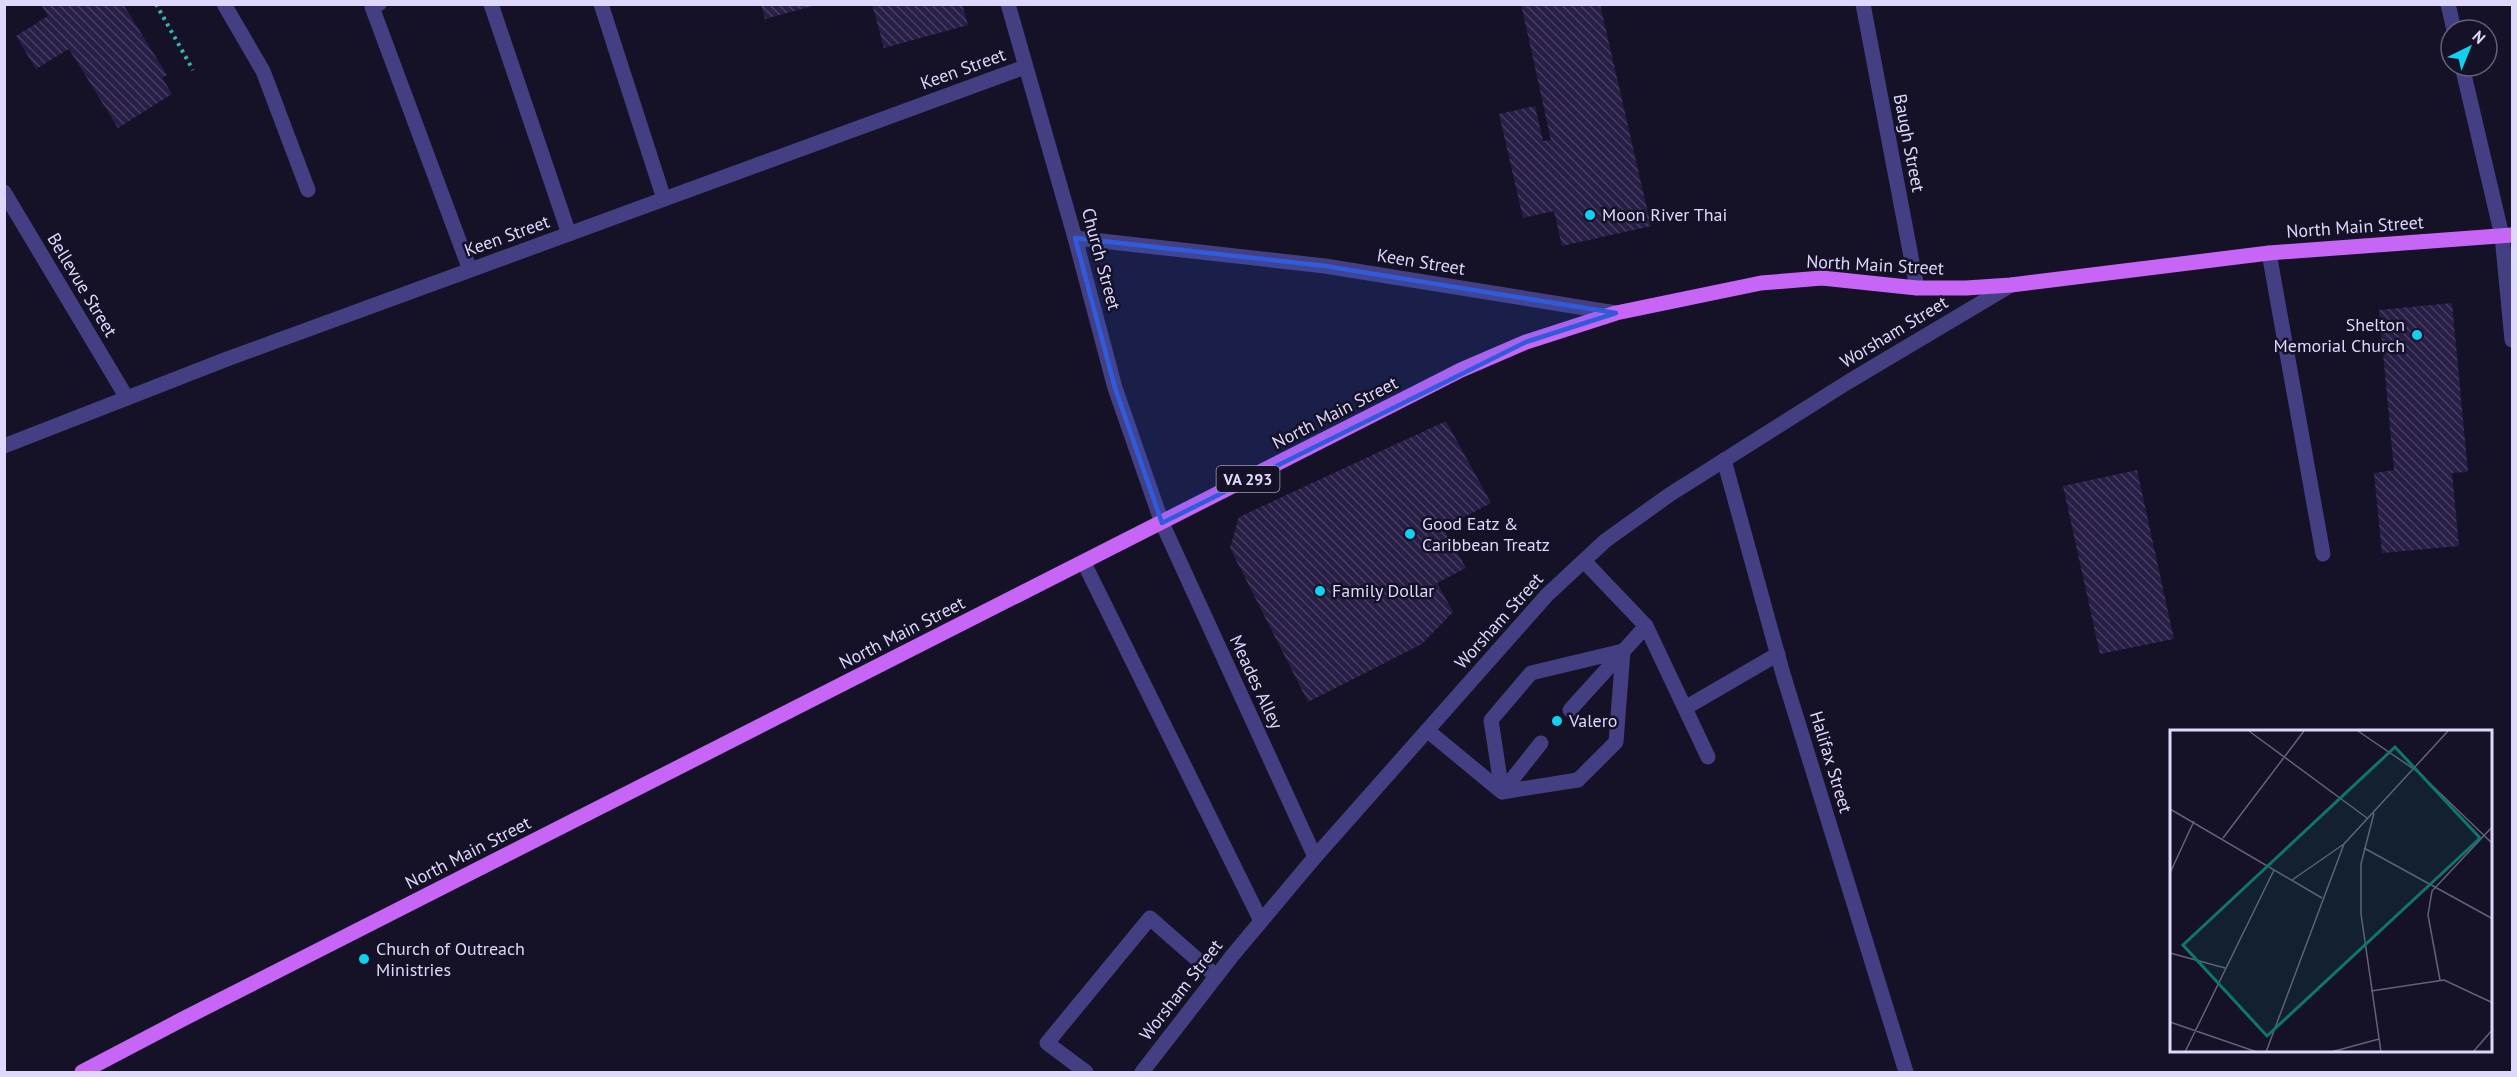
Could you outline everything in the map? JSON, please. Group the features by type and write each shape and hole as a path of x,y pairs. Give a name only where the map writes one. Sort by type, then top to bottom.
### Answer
{"main road":[{"name":"North Main Street","path":"82,1072 1461,370 1526,342 1616,313 1761,282 1822,278 1917,288 1966,288 2011,285 2269,253 2507,236"}],"street":[{"path":"224,4 263,71 308,190"},
{"path":"379,4 372,7 470,270"},
{"path":"491,4 569,234"},
{"path":"601,4 664,199"},
{"name":"Church Street","path":"1008,4 1115,388 1162,523"},
{"name":"Baugh Street","path":"1863,4 1917,288"},
{"name":"Keen Street","path":"4,446 470,270 1025,67"},
{"path":"2465,78 2507,236 2512,340"},
{"name":"Bellevue Street","path":"4,192 127,398"},
{"name":"Keen Street","path":"1075,238 1325,266 1616,313"},
{"path":"2269,253 2323,555"},
{"name":"Worsham Street","path":"1142,1072 1216,976 1315,857 1547,595 1605,541 1660,501 1724,460 1848,382 2011,285"},
{"name":"Halifax Street","path":"1724,460 1778,654 1906,1072"},
{"name":"Meades Alley","path":"1162,523 1315,857"},
{"path":"1584,561 1646,626 1708,757"},
{"path":"1084,563 1262,921"},
{"path":"1570,710 1646,626"},
{"path":"1428,731 1502,792 1578,780 1616,742 1623,651"},
{"path":"1502,792 1491,720 1531,674 1623,651"},
{"path":"1685,708 1778,654"},
{"path":"1502,792 1541,743"},
{"path":"1086,1072 1047,1043 1150,918 1216,976"}],"path":[{"path":"156,4 193,70"}],"highlighted area":[{"path":"1075,238 1325,266 1616,313 1526,342 1162,523 1115,388"}],"building":[{"path":"41,4 123,4 167,75 162,78 172,94 118,128 69,49 36,69 16,36 48,16"},
{"path":"761,4 816,4 816,5 765,19"},
{"path":"872,4 962,4 968,25 884,48"},
{"path":"1521,4 1600,4 1651,226 1562,246 1554,211 1523,218 1499,114 1535,106 1543,141 1551,140"},
{"path":"2452,303 2468,472 2452,473 2459,546 2382,553 2374,473 2394,470 2379,310"},
{"path":"1446,421 1491,503 1443,528 1466,568 1437,583 1453,612 1422,644 1308,702 1230,548 1239,517"},
{"path":"2137,470 2174,639 2100,654 2063,486"}],"place":[{"name":"Moon River Thai","path":"1590,215"},
{"name":"Shelton Memorial Church","path":"2417,335"},
{"name":"Good Eatz & Caribbean Treatz","path":"1410,534"},
{"name":"Family Dollar","path":"1320,591"},
{"name":"Valero","path":"1557,721"},
{"name":"Church of Outreach Ministries","path":"364,959"}]}
